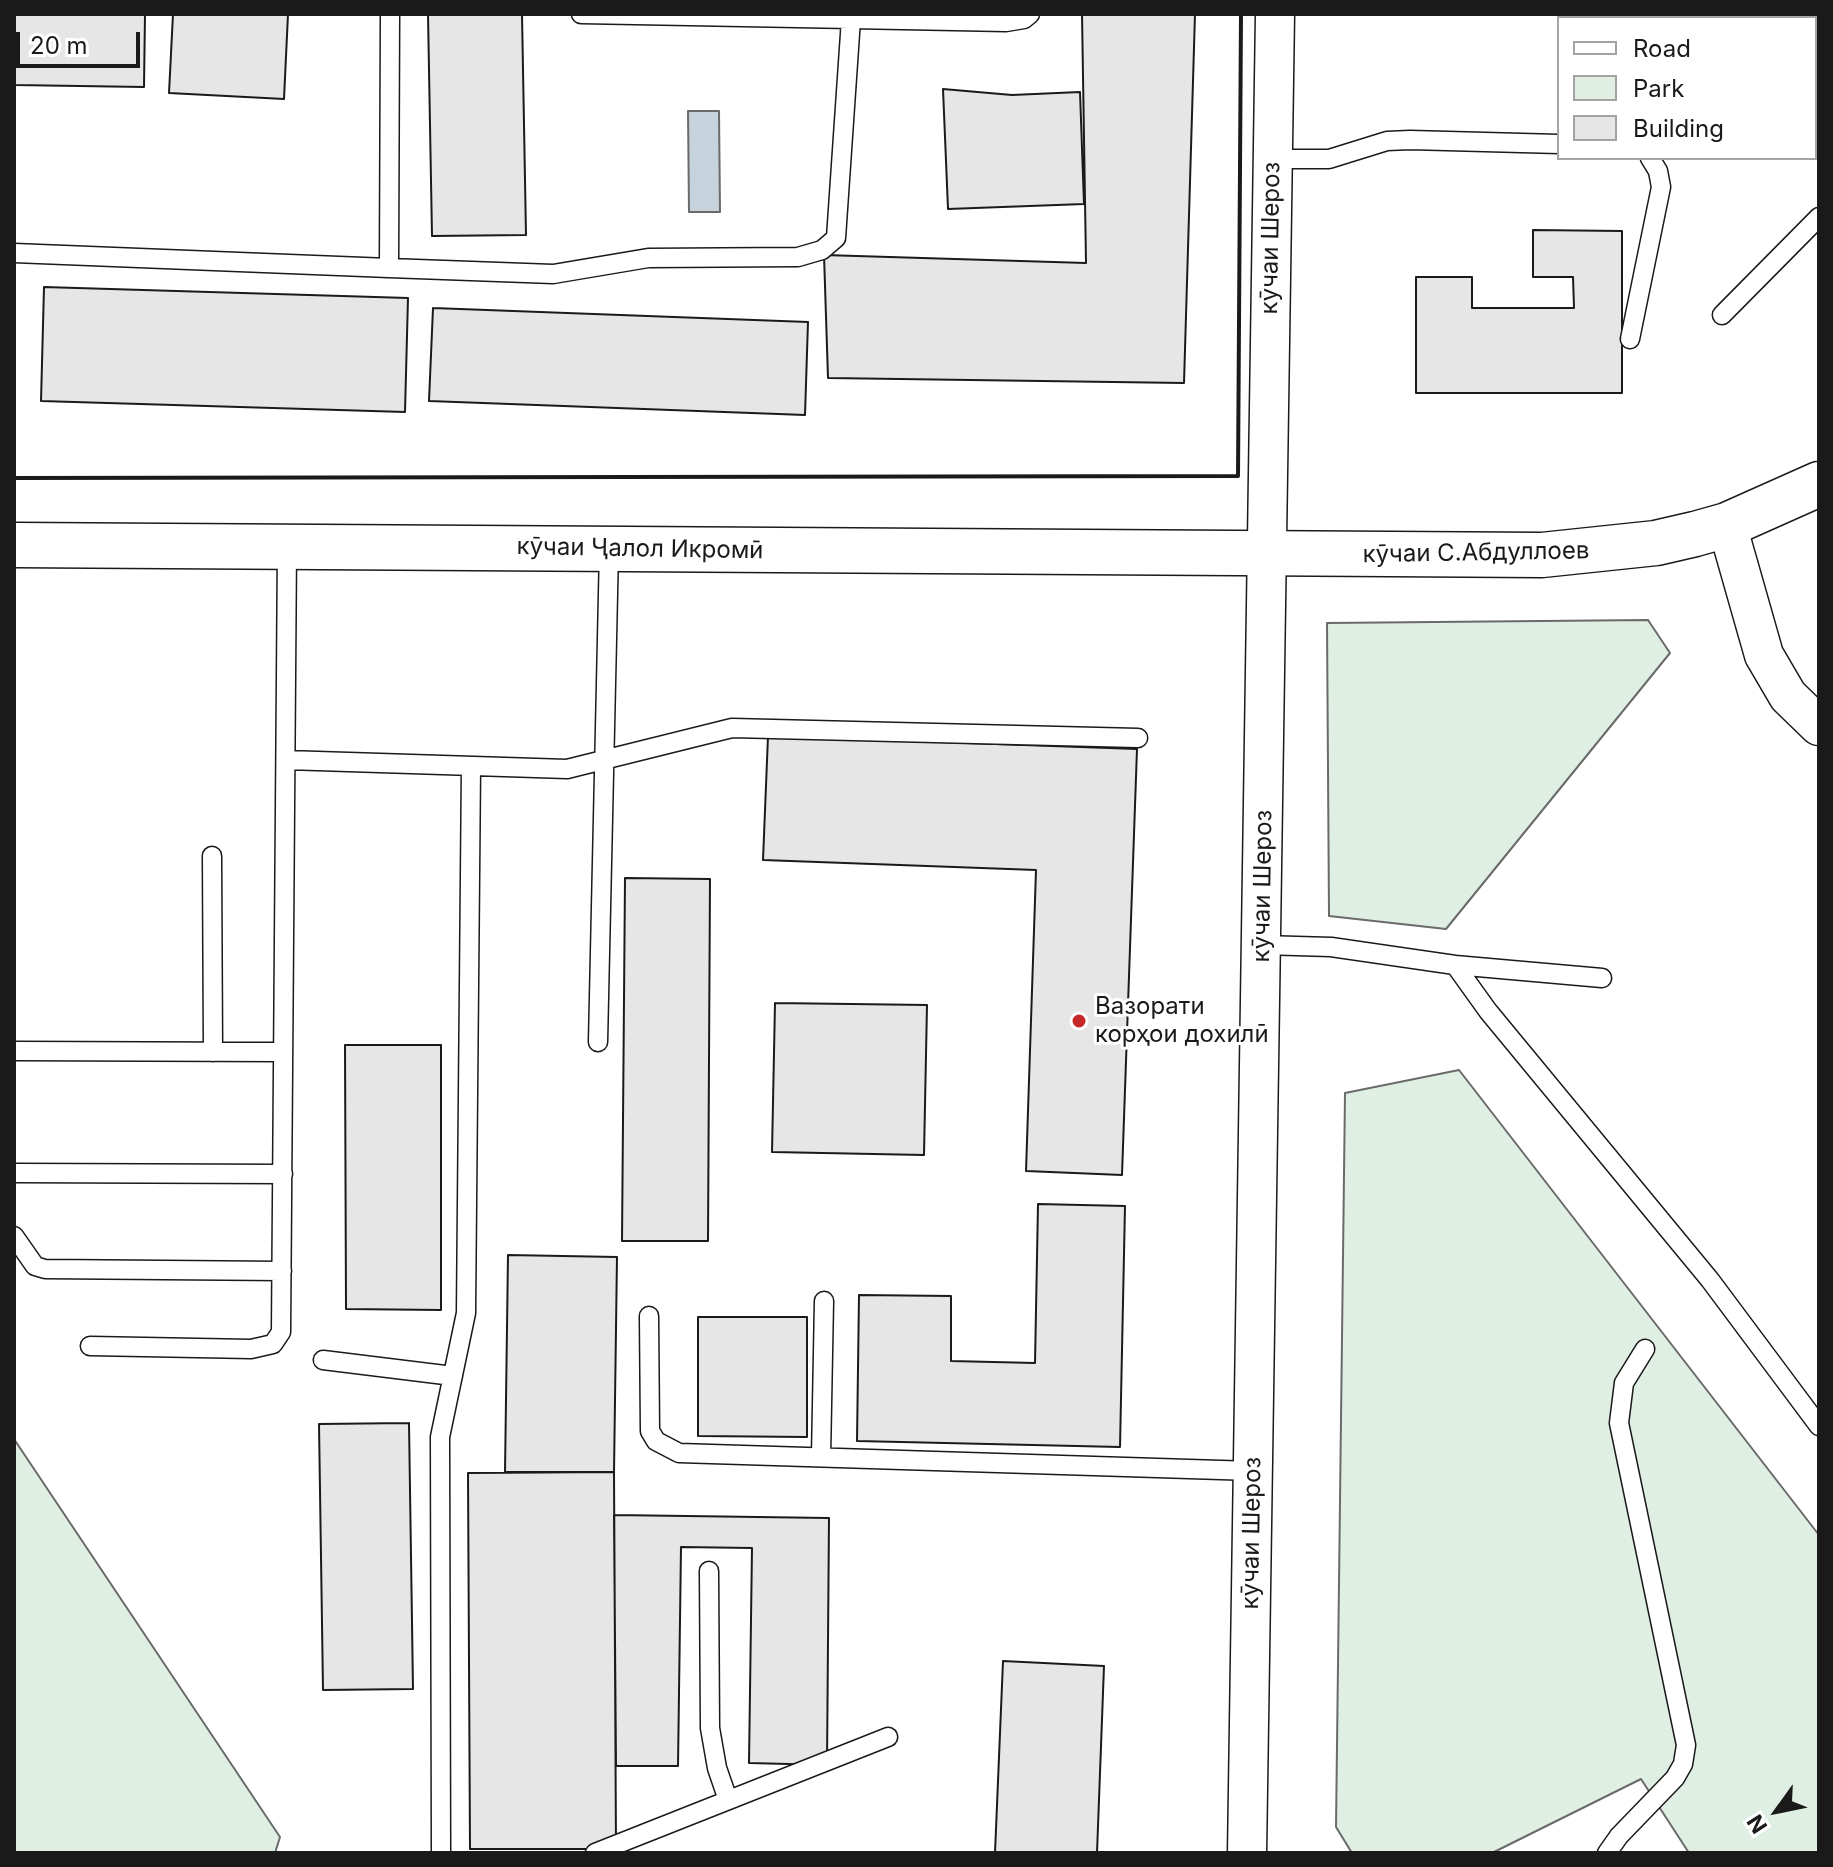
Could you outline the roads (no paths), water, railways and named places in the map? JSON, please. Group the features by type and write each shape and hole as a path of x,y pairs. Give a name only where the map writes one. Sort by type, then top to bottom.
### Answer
{"street":[{"name":"кӯчаи Шероз","path":"1247,1853 1275,14"},
{"name":"кӯчаи С.Абдуллоев","path":"1266,555 1542,555 1656,543 1727,525 1819,484"},
{"path":"1727,525 1764,655 1774,677 1814,714"},
{"name":"кӯчаи Ҷалол Икромӣ","path":"14,545 1266,555"}],"lane":[{"path":"389,268 390,14"},
{"path":"581,14 1006,22 1024,19 1030,14"},
{"path":"14,253 553,274 648,258 798,257 822,250 836,238 851,19"},
{"path":"1273,159 1329,159 1398,141 1557,144"},
{"path":"1630,339 1661,187 1658,171 1651,160"},
{"path":"1722,315 1819,217"},
{"path":"90,1346 251,1349 273,1344 281,1332 287,546"},
{"path":"598,1042 609,549"},
{"path":"286,760 567,769 732,728 1138,738"},
{"path":"441,1853 440,1437 466,1313 471,766"},
{"path":"212,856 213,1052"},
{"path":"1262,945 1331,947 1455,965 1602,978"},
{"path":"1455,965 1496,1022 1710,1280 1819,1426"},
{"path":"14,1051 282,1052"},
{"path":"14,1173 283,1174"},
{"path":"14,1236 35,1266 57,1271 282,1271"},
{"path":"821,1457 824,1301"},
{"path":"649,1316 647,1412 656,1441 679,1453 1253,1471"},
{"path":"1607,1853 1619,1836 1675,1778 1683,1764 1686,1745 1619,1423 1624,1383 1645,1349"},
{"path":"323,1360 453,1376"},
{"path":"709,1571 710,1728 717,1768 728,1800"},
{"path":"595,1853 888,1737"}],"place":[{"name":"Вазорати корҳои дохилӣ","path":"1079,1021"}]}
